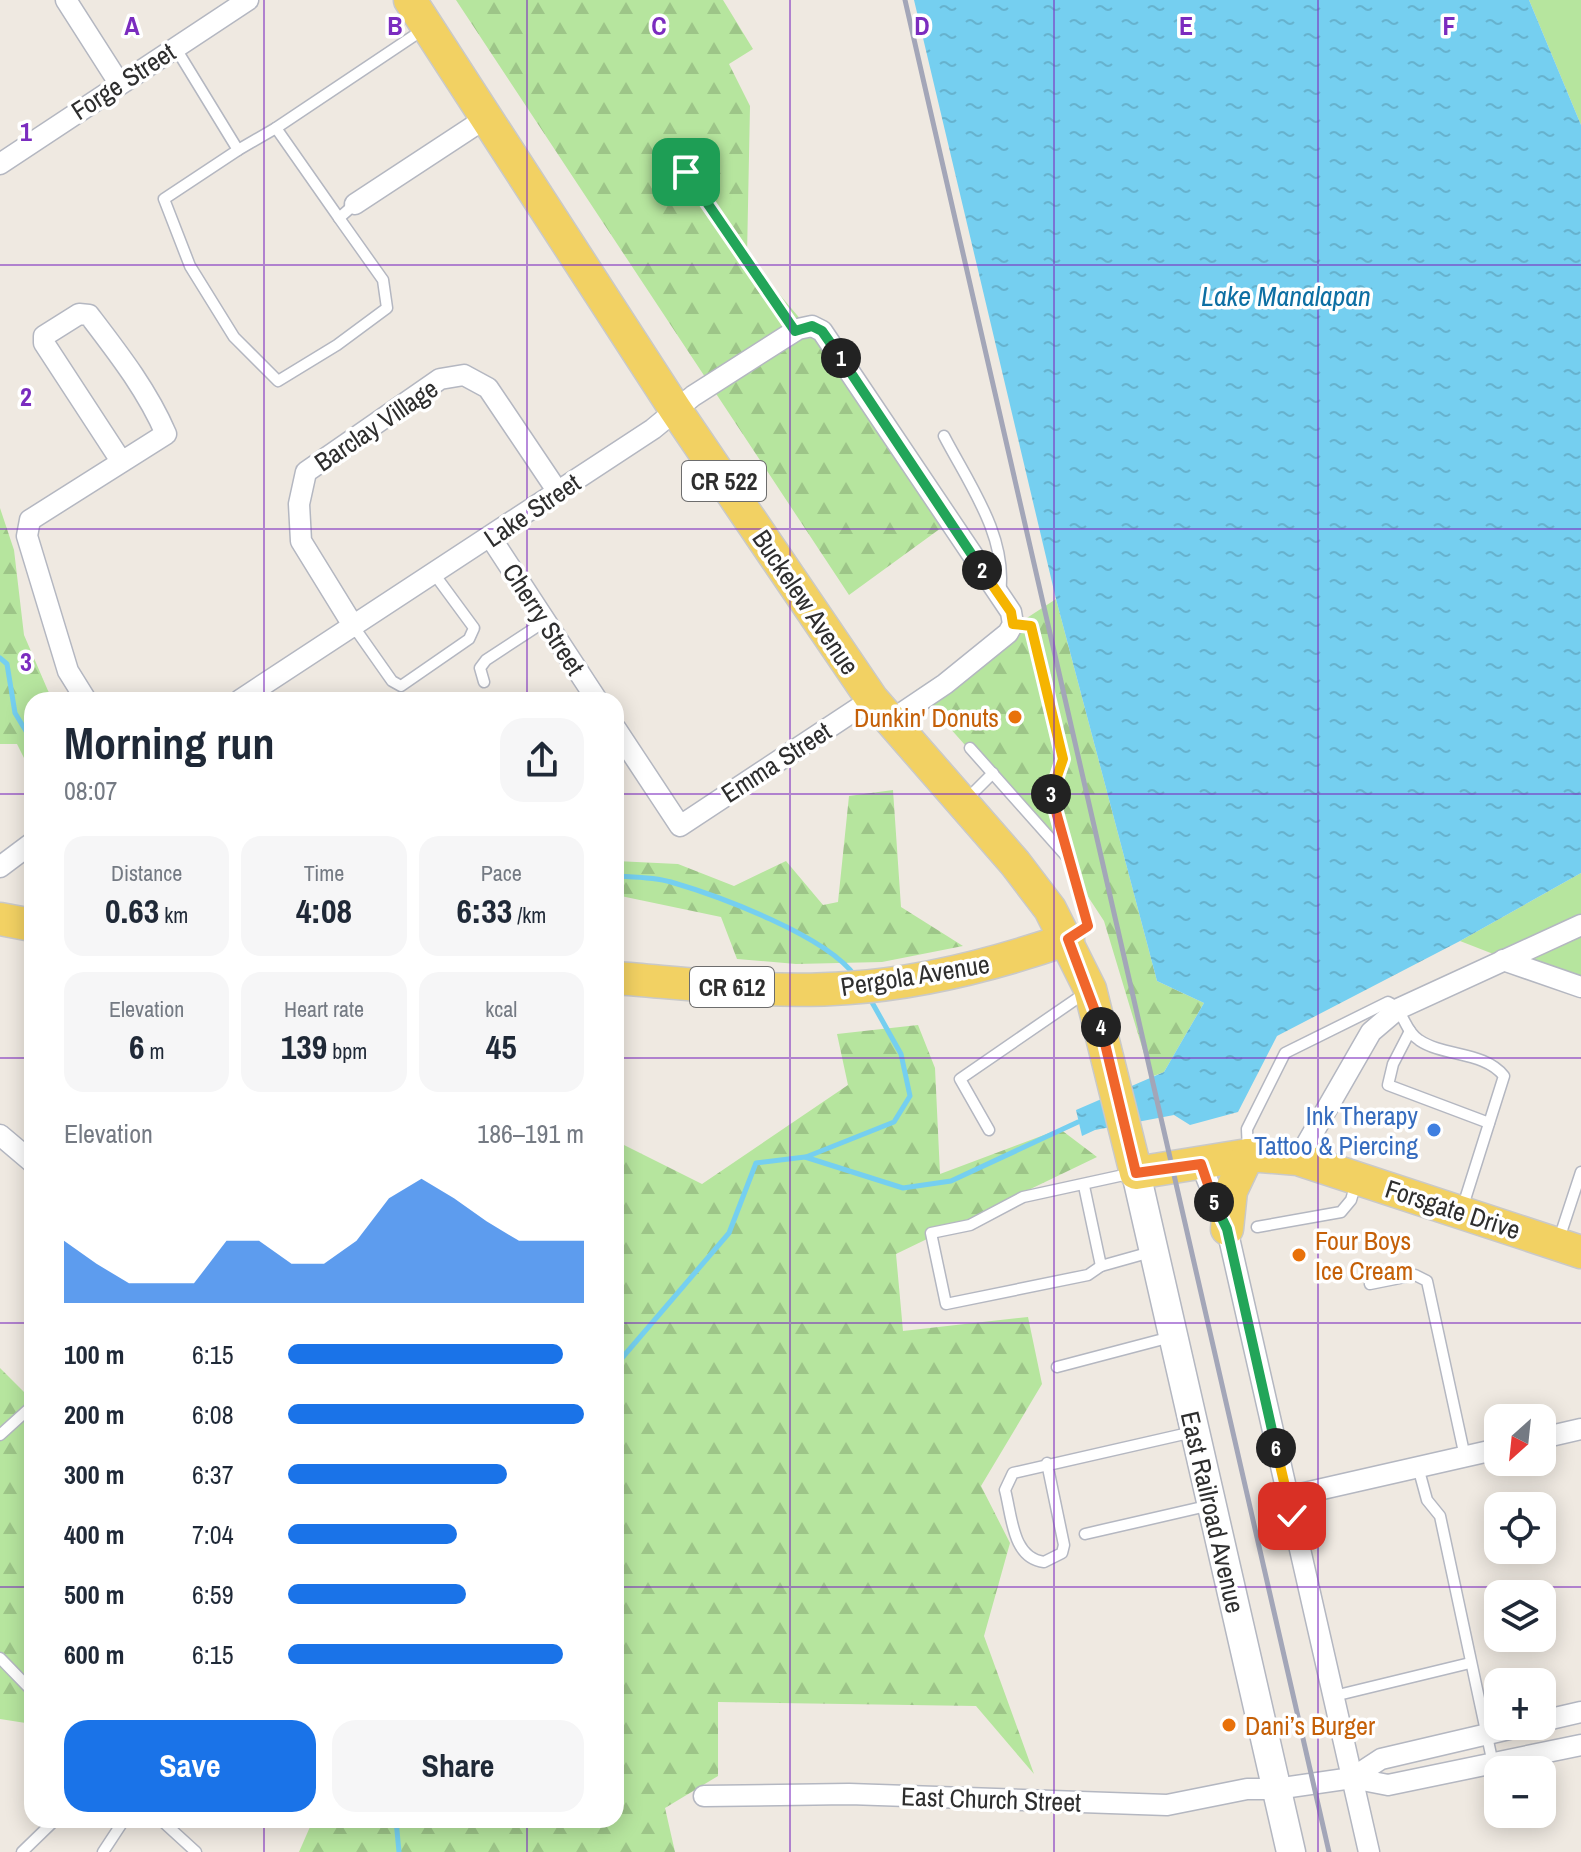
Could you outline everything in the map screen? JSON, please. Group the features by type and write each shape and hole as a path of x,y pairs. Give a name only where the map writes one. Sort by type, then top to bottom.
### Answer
{"main road":[{"name":"Buckelew Avenue","path":"410,0 675,409 881,710 1043,898 1068,939 1090,989 1136,1173"},
{"path":"0,919 24,924"},
{"name":"Pergola Avenue","path":"624,979 741,988 848,988 895,984 1007,960 1068,939"},
{"path":"1242,1228 1231,1191 1248,1155"},
{"name":"Forsgate Drive","path":"1136,1173 1248,1155 1298,1159 1569,1248"}],"street":[{"path":"66,0 119,83"},
{"name":"Forge Street","path":"0,164 248,0"},
{"path":"347,211 486,118"},
{"path":"81,692 68,671 27,536 30,520 166,434 155,407 128,367 89,315 79,314 44,336 44,343 121,461"},
{"path":"795,331 812,326 822,331 1011,612 1013,624"},
{"name":"Lake Street","path":"252,692 491,538 653,429 675,409 795,331"},
{"name":"Barclay Village","path":"354,627 301,541 299,504 306,472 440,379 464,375 488,388 558,492"},
{"name":"Cherry Street","path":"491,538 592,692"},
{"name":"Emma Street","path":"624,741 680,826 881,710 945,684 1008,633 1013,624"},
{"path":"0,867 24,849"},
{"path":"1298,1159 1371,1032 1398,1009 1581,925"},
{"path":"1503,960 1581,987"},
{"path":"0,1135 24,1155"},
{"path":"1201,1164 1242,1228 1287,1497 1369,1852"},
{"name":"East Railroad Avenue","path":"1136,1173 1291,1852"},
{"path":"1556,1435 1581,1429"},
{"path":"1287,1497 1484,1452"},
{"path":"1556,1718 1581,1712"},
{"path":"1352,1778 1381,1759 1484,1735"},
{"path":"1530,1756 1581,1745"},
{"path":"1352,1778 1388,1785 1484,1766"},
{"name":"East Church Street","path":"704,1796 849,1794 1167,1805 1247,1789 1276,1789 1352,1778"}],"lane":[{"path":"276,128 347,211 383,280 387,308 337,345 278,381 234,337 190,266 164,199 427,27"},
{"path":"175,47 238,150"},
{"path":"686,172 795,331"},
{"path":"944,436 998,544 1003,572 999,595"},
{"path":"354,627 392,681 401,686 469,639 474,628 435,575"},
{"path":"484,682 480,668 486,660 547,620"},
{"path":"1013,624 1031,626 1063,759 1050,791 1088,926 1068,939"},
{"path":"970,748 1070,861"},
{"path":"962,804 993,773"},
{"path":"989,1130 960,1079 1090,989"},
{"path":"1248,1155 1247,1129 1285,1053 1388,1002 1398,1009 1420,1042 1483,1062 1502,1073 1503,1082 1461,1211"},
{"path":"1410,1031 1393,1064 1388,1085 1489,1123"},
{"path":"1569,1248 1581,1172"},
{"path":"1136,1173 1023,1197 970,1225 931,1233 946,1304 1088,1275 1101,1266 1153,1251"},
{"path":"1242,1228 1341,1212 1351,1200 1358,1178"},
{"path":"1084,1186 1101,1266"},
{"path":"1370,1284 1415,1275 1427,1281 1465,1457"},
{"path":"1057,1367 1173,1336"},
{"path":"0,1435 24,1413"},
{"path":"1047,1463 1064,1545 1062,1553 1044,1562 1028,1557 1021,1549 1005,1490 1013,1473 1047,1463 1195,1431"},
{"path":"1418,1467 1427,1500 1440,1516 1484,1726"},
{"path":"1085,1534 1213,1505"},
{"path":"0,1658 24,1683"},
{"path":"1334,1696 1470,1663"},
{"path":"22,1852 47,1828"},
{"path":"103,1852 119,1828"},
{"path":"170,1828 196,1852"}],"green space":[{"path":"456,0 723,0 753,49 729,64 750,106 747,256 874,406 952,520 849,595"},
{"path":"1529,0 1581,0 1581,125"},
{"path":"0,508 14,550 24,635 49,692 24,692 24,758 17,744 0,744"},
{"path":"1056,599 1157,981 1204,1003 1164,1072 1151,1077 1104,921 1054,845 916,690"},
{"path":"893,790 901,907 963,946 882,962 796,964 737,959 721,917 624,897 624,861 678,864 734,886 786,861 823,905 838,902 849,796"},
{"path":"1581,873 1581,988 1460,941"},
{"path":"918,1025 935,1068 940,1174 1060,1129 1097,1157 896,1254 903,1331 1028,1317 1042,1384 981,1486 1010,1543 984,1636 1034,1774 976,1706 718,1702 718,1776 665,1808 675,1852 299,1852 310,1828 624,1828 624,1145 702,1184 848,1085 837,1034"},
{"path":"0,1368 24,1392 24,1723 0,1719"}],"water":[{"name":"Lake Manalapan","path":"914,0 1529,0 1581,125 1581,873 1460,941 1277,1036 1238,1112 1190,1125 1174,1115 1095,1130 1082,1136 1076,1110 1164,1072 1204,1003 1157,981 1056,599"}],"waterway":[{"path":"0,658 7,664 15,713 24,728"},
{"path":"624,877 664,880 743,907 821,946 855,976"},
{"path":"806,1157 894,1122 910,1096 901,1054 869,997"},
{"path":"624,1356 729,1233 756,1163 805,1157 903,1188 951,1181 1078,1122"},
{"path":"397,1828 399,1852"}],"railway":[{"path":"905,0 1329,1852"}],"place":[{"name":"Dunkin' Donuts","path":"1015,717"},
{"name":"Ink Therapy Tattoo & Piercing","path":"1434,1130"},
{"name":"Four Boys Ice Cream","path":"1299,1255"},
{"name":"Dani’s Burger","path":"1229,1725"}],"route":[{"path":"686,172 795,331 812,326 822,331 1011,612 1013,624 1031,626 1063,759 1050,791 1088,926 1068,939 1090,989 1136,1173 1201,1164 1217,1211 1227,1229 1292,1516"}]}
